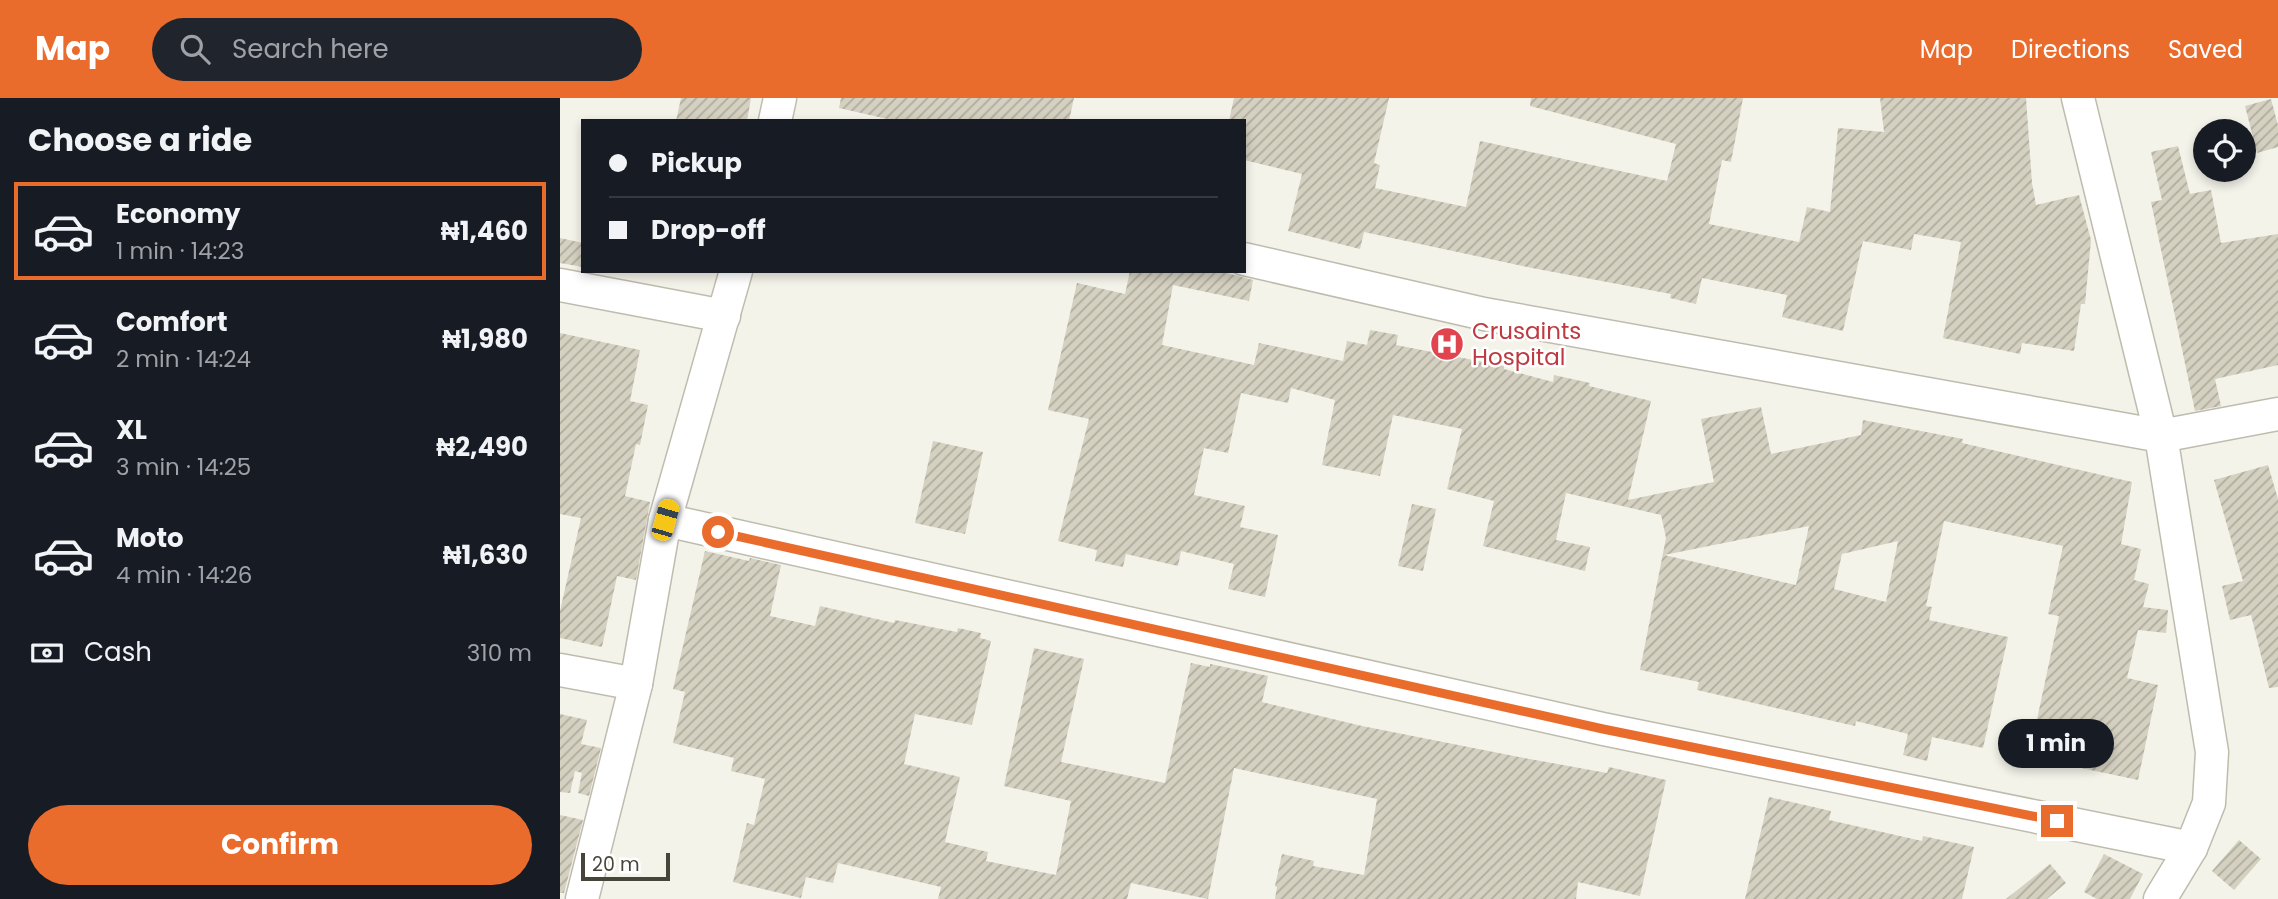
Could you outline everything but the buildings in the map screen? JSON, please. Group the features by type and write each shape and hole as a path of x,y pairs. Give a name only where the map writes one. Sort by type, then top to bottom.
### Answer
{"street":[{"path":"775,119 780,98"},
{"path":"2078,98 2161,436 2212,752 2209,803 2191,848 2160,899"},
{"path":"1246,259 1484,314 2161,436 2278,414"},
{"path":"585,898 636,684 665,520 735,273"},
{"path":"560,285 724,316"},
{"path":"665,520 1603,729 2191,848"},
{"path":"560,670 636,684"}],"place":[{"name":"Crusaints Hospital","path":"1447,344"}],"route":[{"path":"718,532 1603,729 2057,821"}]}
